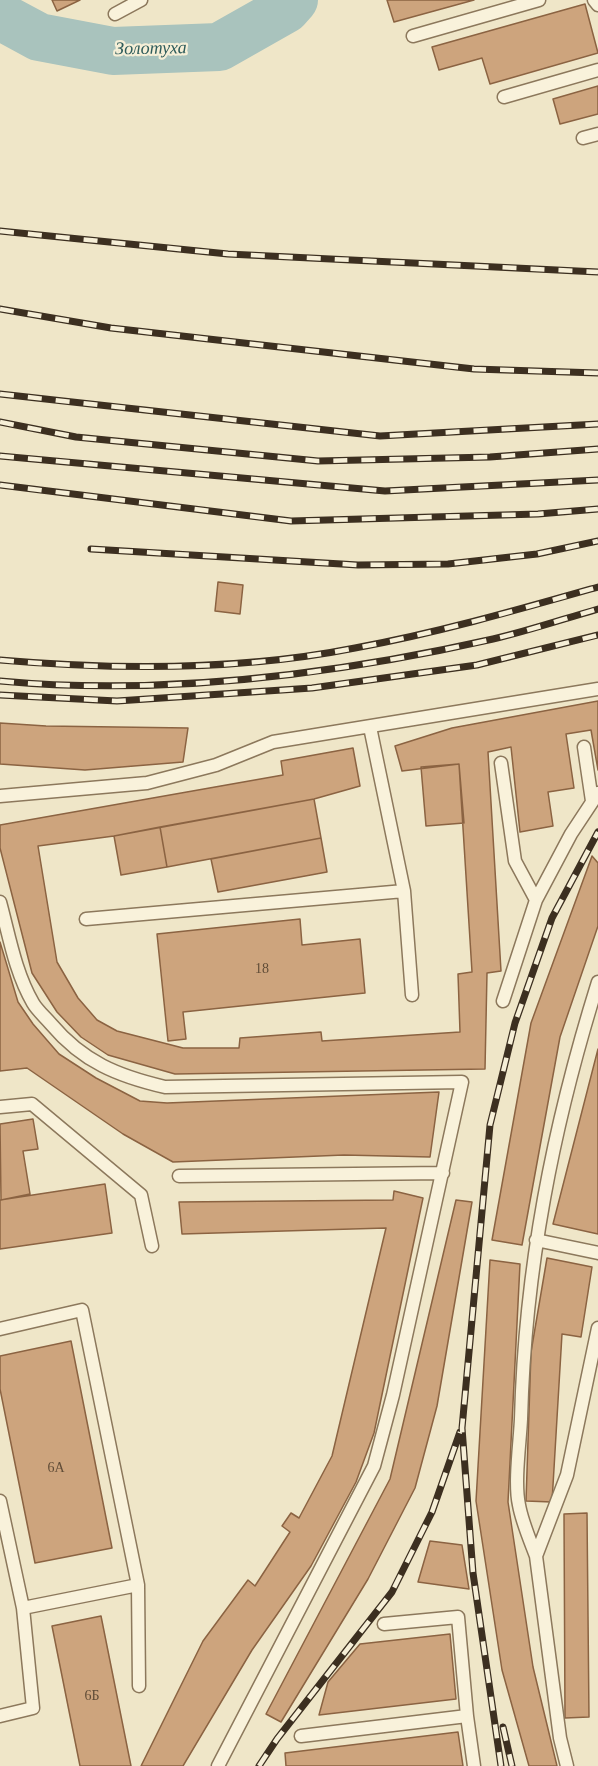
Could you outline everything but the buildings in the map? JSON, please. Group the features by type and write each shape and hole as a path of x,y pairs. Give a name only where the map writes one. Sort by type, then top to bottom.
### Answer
{"lane":[{"path":"115,14 141,0"},
{"path":"413,36 539,0"},
{"path":"594,0 598,5"},
{"path":"504,97 598,70"},
{"path":"583,138 598,134"},
{"path":"0,796 147,783 216,765 273,742 598,689"},
{"path":"370,726 404,891 412,995"},
{"path":"503,1001 536,900 595,797 584,747"},
{"path":"501,764 515,861 536,900"},
{"path":"86,920 404,891"},
{"path":"0,902 18,970 33,1004 58,1033 92,1061 129,1079 165,1087 462,1082 443,1173 374,1466 218,1766"},
{"path":"567,1766 560,1738 536,1557 518,1503 523,1339 536,1240 558,1129 578,1045 598,982"},
{"path":"0,1107 32,1104 141,1195 152,1246"},
{"path":"178,1176 443,1173"},
{"path":"536,1240 598,1253"},
{"path":"0,1329 82,1310 138,1585 140,1686"},
{"path":"536,1557 567,1475 598,1328"},
{"path":"0,1502 23,1608 33,1708 0,1716"},
{"path":"23,1608 138,1585"},
{"path":"384,1623 458,1617 474,1766"},
{"path":"301,1736 467,1716"}],"waterway":[{"name":"Золотуха","path":"0,16 39,37 113,51 219,47 286,9 294,0"}],"railway":[{"path":"0,231 228,254 598,272"},
{"path":"0,309 111,328 474,369 598,373"},
{"path":"0,394 380,436 598,424"},
{"path":"0,422 76,437 318,461 490,457 598,449"},
{"path":"0,456 385,491 598,480"},
{"path":"0,485 291,521 538,514 598,509"},
{"path":"91,549 358,565 448,564 537,554 598,541"},
{"path":"0,660 133,667 223,665 311,656 416,635 598,587"},
{"path":"0,681 124,686 186,684 310,672 372,663 493,639 598,609"},
{"path":"0,695 117,701 312,688 477,665 598,635"},
{"path":"501,1766 473,1573 462,1428 490,1125 515,1023 552,918 598,832"},
{"path":"259,1766 277,1739 392,1592 432,1512 460,1432"},
{"path":"503,1727 512,1766"}]}
